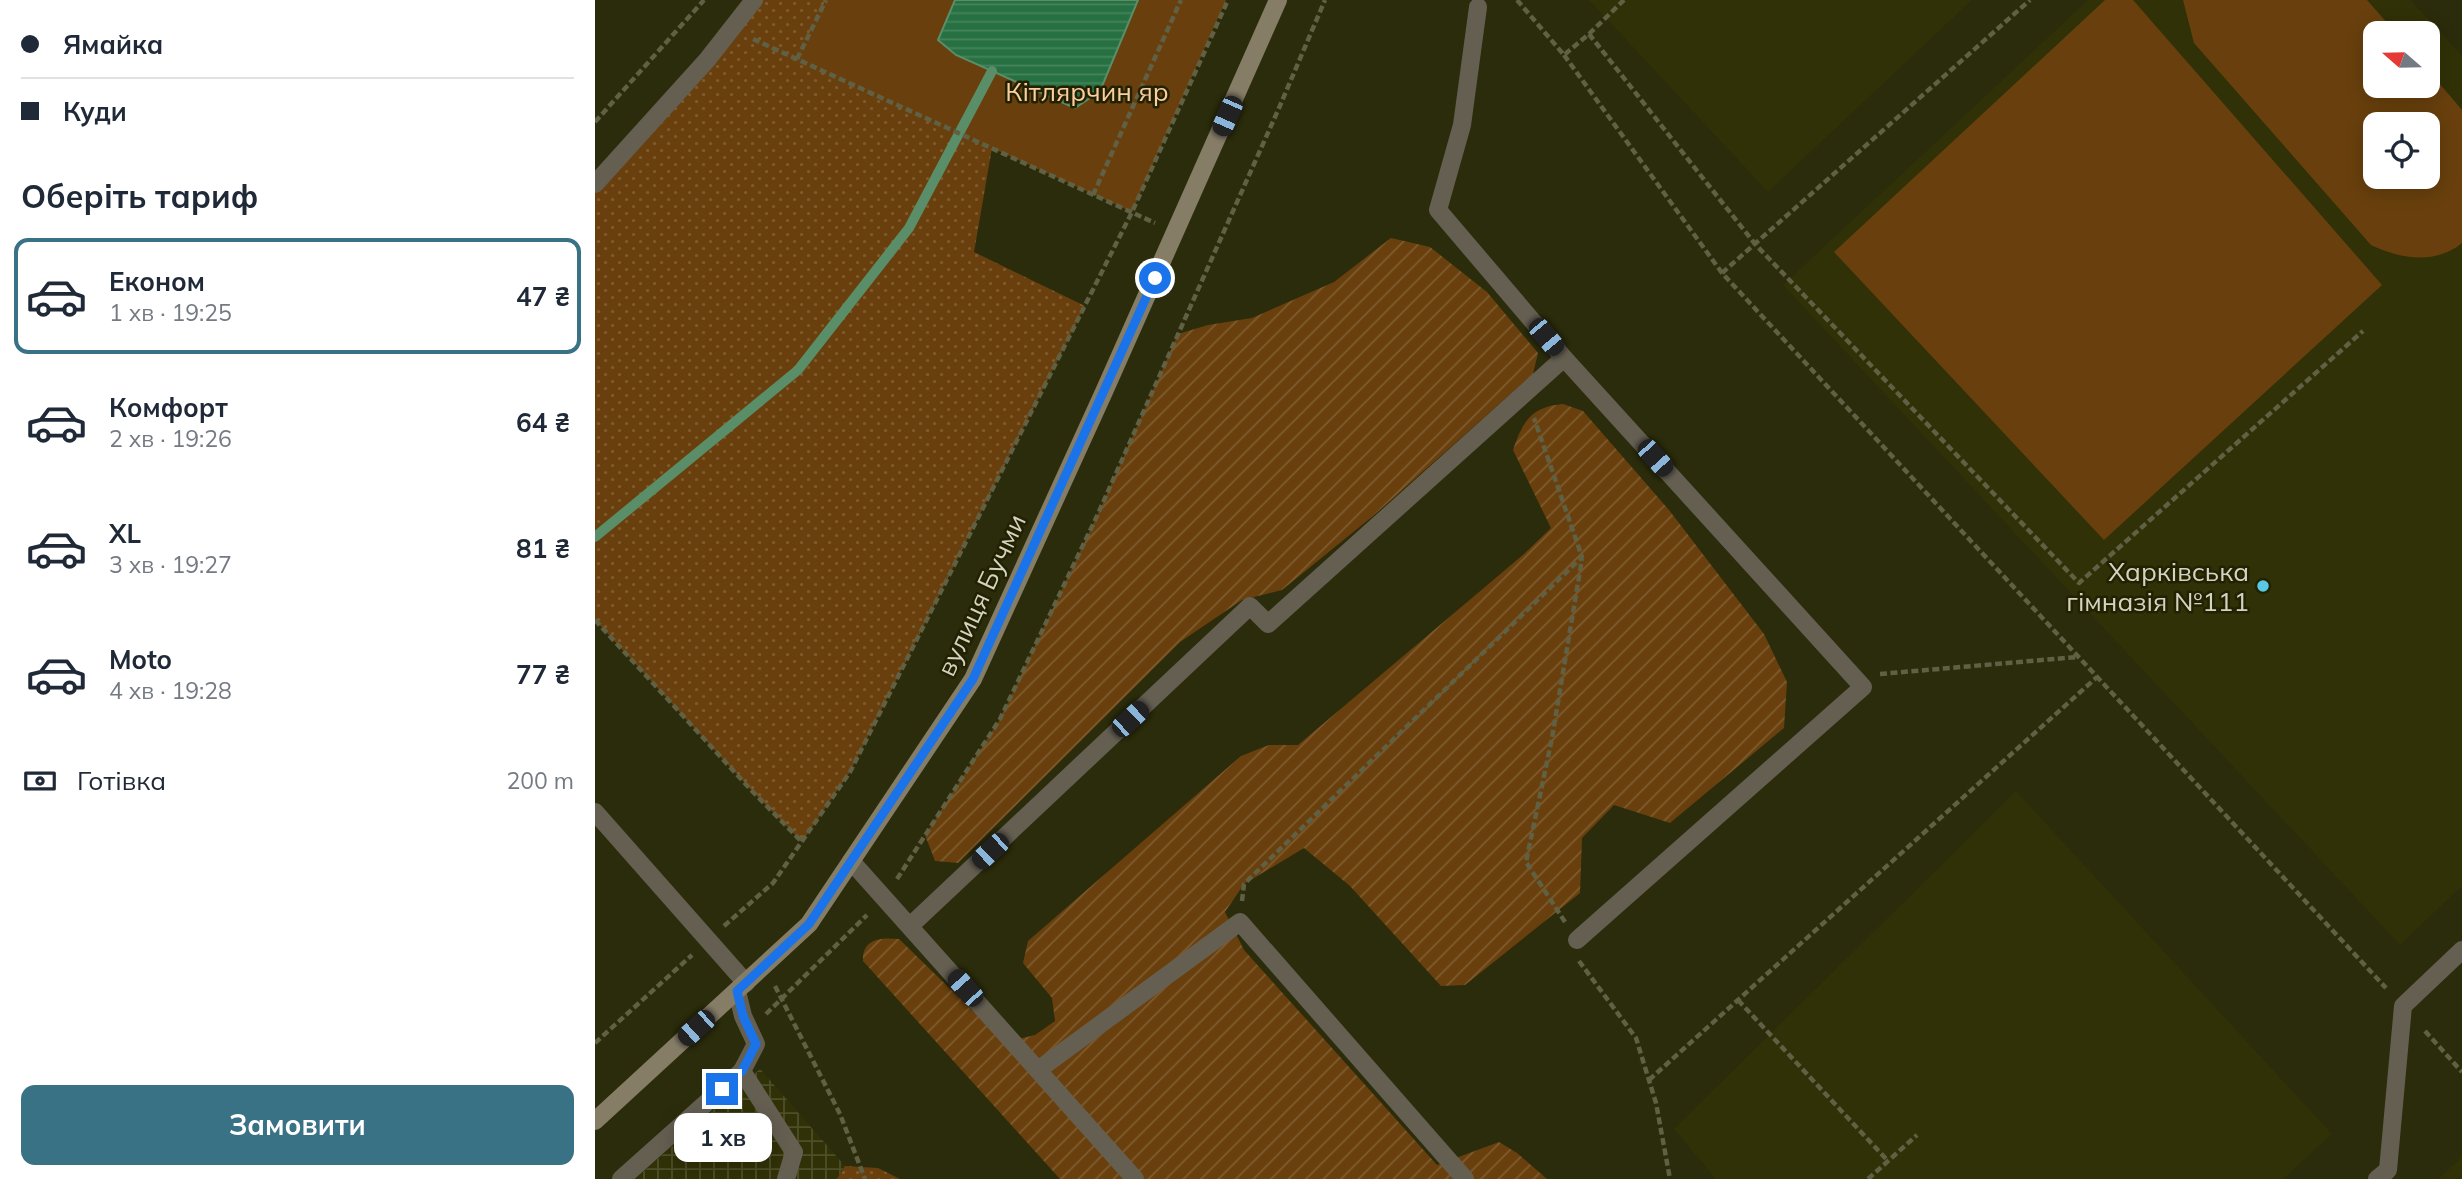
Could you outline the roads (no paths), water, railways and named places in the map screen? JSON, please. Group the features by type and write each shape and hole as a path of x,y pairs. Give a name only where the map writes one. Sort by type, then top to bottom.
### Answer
{"street":[{"path":"595,184 707,60 754,0"},
{"name":"вулиця Бучми","path":"595,1121 809,924 973,679 1278,0"},
{"path":"1478,7 1462,125 1438,210 1564,358 1863,687 1577,940"},
{"path":"910,926 1250,606 1268,625 1564,358"},
{"path":"595,812 708,940 741,987 743,1016 756,1044 742,1071 621,1179"},
{"path":"851,861 1135,1179"},
{"path":"1038,1070 1240,922 1465,1179"},
{"path":"2377,1179 2388,1170 2403,1006 2462,950"},
{"path":"742,1071 794,1152 786,1179"}],"waterway":[{"path":"595,537 798,370 909,228 992,71"}],"place":[{"name":"Харківська гімназія №111","path":"2263,586"}],"park label":[{"name":"Кітлярчин яр","path":"1087,91"}]}
